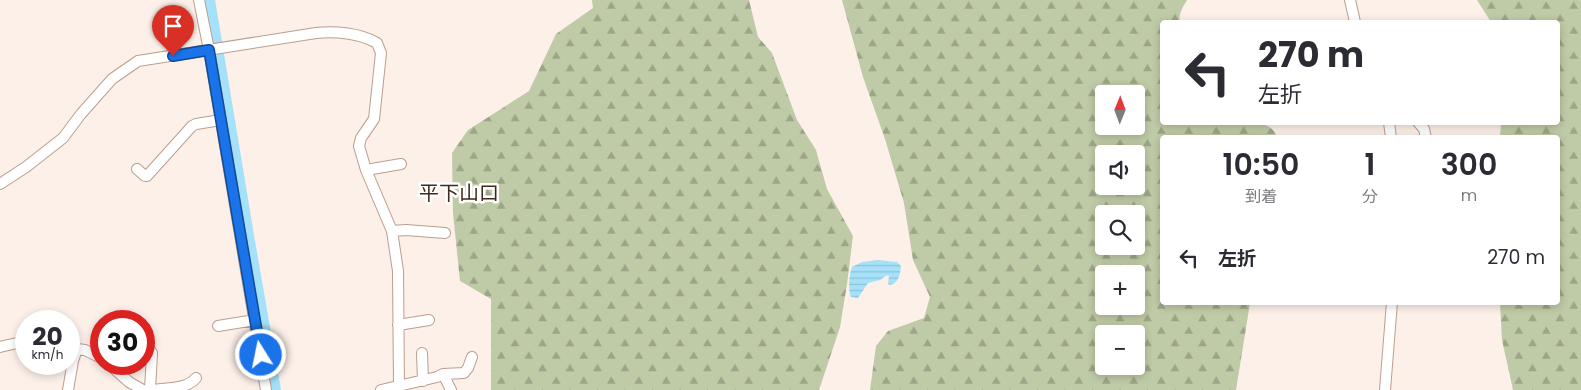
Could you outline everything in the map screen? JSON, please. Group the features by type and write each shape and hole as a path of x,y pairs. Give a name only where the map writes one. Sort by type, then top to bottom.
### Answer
{"street":[{"path":"199,0 214,49 221,120 266,390"},
{"path":"1350,0 1355,20"},
{"path":"0,184 26,167 63,138 112,79 138,61 316,32 370,38 377,43 381,53 374,119 361,138 359,146 366,170 392,231 398,271 396,388"},
{"path":"137,169 147,176 192,126 221,120"},
{"path":"366,170 401,164"},
{"path":"392,231 406,230 445,233"},
{"path":"1385,390 1392,305"},
{"path":"218,326 255,320"},
{"path":"398,325 429,320"},
{"path":"0,347 15,344"},
{"path":"422,354 423,381"},
{"path":"381,390 437,378 443,374 464,373 472,357"},
{"path":"443,374 451,390"},
{"path":"68,390 71,375"},
{"path":"121,375 143,390"},
{"path":"152,375 152,390 186,386 192,384 196,378"}],"green space":[{"path":"592,0 749,0 758,37 772,53 797,120 816,150 827,189 853,236 840,327 819,390 491,390 491,299 460,281 453,213 452,153 468,130 529,91 556,34 593,8"},
{"path":"842,0 1187,0 1180,13 1180,20 1160,20 1160,125 1265,125 1270,127 1276,135 1160,135 1160,305 1250,305 1236,390 870,390 876,346 888,331 924,318 930,297 913,260 904,203 885,139 863,77"},
{"path":"1477,0 1581,0 1581,390 1513,390 1502,340 1500,305 1560,305 1560,135 1500,135 1501,125 1560,125 1560,20 1490,20"}],"water":[{"path":"878,260 897,262 901,266 897,280 893,284 888,284 889,276 887,275 880,280 868,283 858,298 851,297 849,282 852,267 862,262"}],"waterway":[{"path":"208,0 274,390"}],"district":[{"name":"平下山口","path":"459,193"}],"route":[{"path":"173,56 209,50 261,355"}]}
